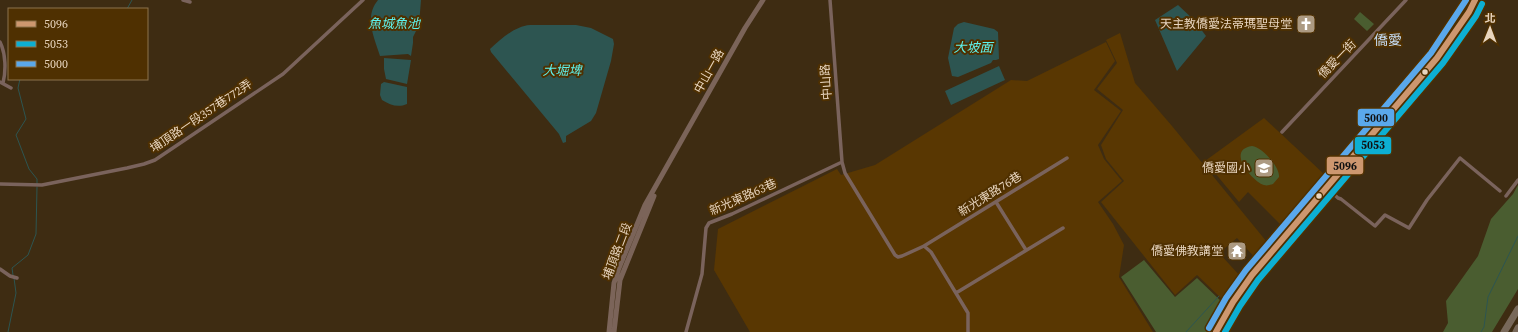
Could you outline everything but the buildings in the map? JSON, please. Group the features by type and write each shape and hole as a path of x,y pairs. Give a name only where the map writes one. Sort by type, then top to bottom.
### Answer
{"highway":[{"path":"1504,332 1518,309"},
{"path":"1516,332 1518,328"}],"main road":[{"path":"1222,332 1254,280 1437,58 1462,19 1469,12 1475,0"},
{"path":"1216,332 1233,302 1252,275 1328,190"}],"street":[{"path":"183,0 190,2"},
{"name":"埔頂路一段357巷772弄","path":"0,184 40,185 127,168 154,160 283,74 363,0"},
{"name":"中山一路","path":"675,154 745,28 763,0"},
{"name":"中山路","path":"830,0 842,162"},
{"name":"僑愛一街","path":"1282,132 1406,0"},
{"path":"0,42 4,55 2,83 11,88"},
{"name":"埔頂路二段","path":"609,332 612,294 619,268 645,206 675,154"},
{"name":"新光東路76巷","path":"842,162 845,173 895,255 898,257 924,246 1067,158"},
{"path":"1328,190 1370,220 1375,226 1385,215 1409,228 1427,200 1460,158 1500,191"},
{"name":"新光東路63巷","path":"686,332 702,274 706,228 709,222 732,214 842,162"},
{"path":"1506,196 1518,180"},
{"name":"埔頂路二段","path":"614,332 619,285 623,271 659,182"},
{"path":"996,202 1026,250"},
{"path":"956,293 1063,228"},
{"path":"924,246 931,252 968,313 968,332"},
{"path":"0,269 10,276 17,278"}],"shaded area":[{"path":"1120,33 1135,83 1271,247 1257,260 1237,238 1219,253 1241,277 1225,302 1197,275 1175,295 1101,202 1124,181 1106,159 1101,145 1123,110 1097,89 1117,63 1106,40"},
{"path":"1106,42 1115,61 1094,90 1121,111 1098,145 1104,159 1122,181 1098,202 1113,224 1124,245 1119,277 1153,332 750,332 714,270 718,229 837,169 841,175 875,165 1011,80 1027,81"},
{"name":"僑愛國小","path":"1264,118 1325,175 1326,180 1284,228 1248,192 1239,202 1205,161"}],"green space":[{"path":"1360,12 1374,24 1367,31 1354,19"},
{"path":"1252,146 1261,150 1270,158 1277,168 1279,177 1273,184 1264,185 1259,183 1244,166 1241,159 1241,153 1244,149"},
{"path":"1518,185 1518,289 1492,332 1443,332 1448,323 1446,301 1478,256 1491,219 1513,194"},
{"path":"1144,260 1175,297 1197,278 1224,304 1209,332 1156,332 1121,277"}],"water":[{"name":"魚城魚池","path":"378,0 421,0 419,25 413,37 411,56 408,54 380,56 373,34 371,20 374,7"},
{"path":"1178,5 1194,20 1206,36 1177,71 1155,20"},
{"name":"大坡面","path":"964,22 994,29 998,32 999,59 993,60 991,63 958,77 952,76 948,58 954,28 958,24"},
{"name":"大堀埤","path":"530,25 576,25 591,28 613,39 614,44 611,61 596,113 591,121 566,136 566,142 563,143 559,134 490,49 514,30"},
{"path":"384,58 411,60 407,84 386,79"},
{"name":"大坡面","path":"999,66 1005,80 951,105 945,91"},
{"path":"384,82 407,87 407,104 400,106 382,100 380,95 381,84"}],"waterway":[{"path":"128,8 132,0"},
{"path":"20,80 18,88 26,119 16,135 29,169 37,179 37,184"},
{"path":"13,275 12,268 28,255 36,234 37,187"},
{"path":"1481,332 1484,327 1488,297 1518,236"},
{"path":"8,332 16,293 14,278"},
{"path":"1186,332 1219,296"}],"transit line":[{"name":"5000","path":"1209,328 1226,298 1246,270 1431,53 1466,0"},
{"name":"5096","path":"1216,332 1233,302 1252,275 1437,58 1469,12 1475,0"},
{"name":"5053","path":"1225,332 1240,306 1258,280 1443,63 1476,16 1482,4"}],"place":[{"name":"天主教僑愛法蒂瑪聖母堂","path":"1306,24"},
{"name":"僑愛國小","path":"1264,168"},
{"name":"僑愛佛教講堂","path":"1237,251"}],"district":[{"name":"僑愛","path":"1388,40"}]}
